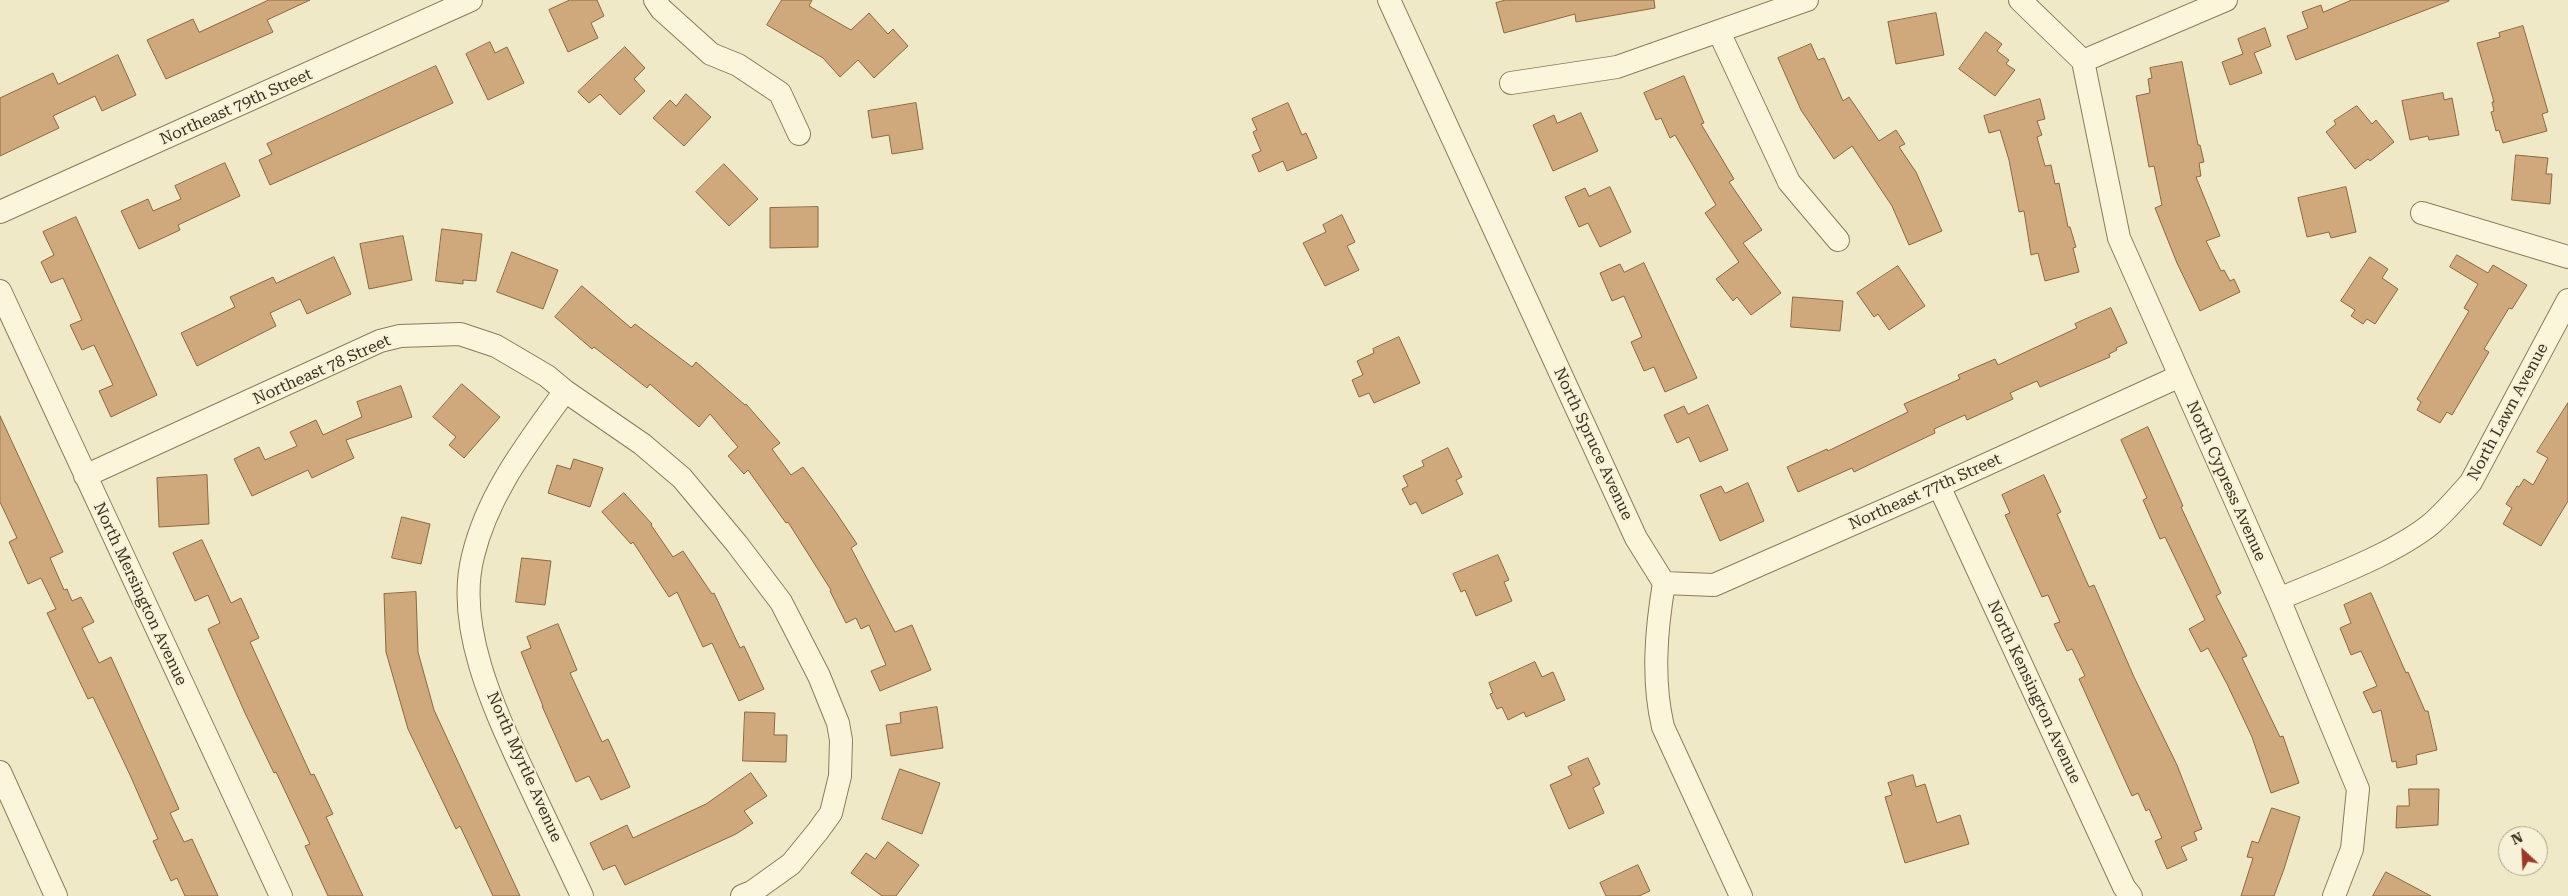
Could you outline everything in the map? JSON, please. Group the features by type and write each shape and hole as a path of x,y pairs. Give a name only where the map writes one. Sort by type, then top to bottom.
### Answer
{"street":[{"name":"Northeast 79th Street","path":"0,212 471,0"},
{"path":"655,0 661,9 711,54 738,65 780,93 800,134"},
{"name":"North Spruce Avenue","path":"1389,0 1636,538 1664,583"},
{"path":"1511,83 1618,67 1808,0"},
{"path":"2020,0 2083,61 2226,0"},
{"path":"1719,32 1789,182 1838,240"},
{"name":"North Cypress Avenue","path":"2083,61 2119,238 2279,599 2358,789 2352,849 2334,896"},
{"path":"2422,213 2568,257"},
{"name":"North Mersington Avenue","path":"0,291 281,896"},
{"name":"North Lawn Avenue","path":"2279,599 2396,546 2430,525 2451,506 2471,482 2568,300"},
{"name":"Northeast 78 Street","path":"85,476 380,341 400,336 460,334 496,346 547,376 564,392 642,444 682,478 737,544 781,602 819,676 838,723 841,740 840,776 831,813 791,864 752,892 742,896"},
{"name":"Northeast 77th Street","path":"1664,583 1714,585 1939,486 2180,376"},
{"name":"North Myrtle Avenue","path":"564,392 512,465 485,518 473,556 468,589 472,630 494,708 582,896"},
{"name":"North Kensington Avenue","path":"1939,486 2120,878 2132,896"},
{"path":"1664,583 1656,628 1658,704 1663,727 1741,896"},
{"path":"0,772 55,896"}],"building":[{"path":"269,0 310,0 267,20 273,32 166,79 147,40 193,19 199,32"},
{"path":"570,0 597,0 604,16 591,23 598,38 568,52 549,10"},
{"path":"782,0 812,0 809,6 851,30 869,13 888,34 893,29 908,46 874,78 858,60 840,77 823,58 767,25"},
{"path":"1506,0 1654,0 1655,8 1576,22 1575,14 1504,33 1496,3"},
{"path":"2352,0 2449,1 2296,60 2287,36 2308,28 2302,12 2321,5 2323,12"},
{"path":"1936,13 1944,55 1896,64 1888,22"},
{"path":"2523,26 2548,112 2542,114 2547,131 2503,143 2499,130 2496,131 2491,112 2494,111 2492,102 2494,102 2477,43 2500,37 2499,33"},
{"path":"2265,28 2271,46 2254,53 2262,73 2230,85 2222,62 2243,54 2238,39"},
{"path":"1986,32 2002,44 1997,51 2009,60 2006,64 2015,70 1995,96 1959,69"},
{"path":"490,42 495,53 507,47 524,83 488,100 466,54"},
{"path":"1811,44 1818,60 1824,58 1843,101 1849,97 1879,141 1896,130 1905,144 1899,147 1916,172 1942,231 1909,245 1892,206 1852,146 1834,159 1801,110 1778,58"},
{"path":"625,47 645,68 634,79 645,91 620,115 600,94 589,103 578,92"},
{"path":"118,55 136,95 102,111 95,96 53,116 59,128 0,156 0,98 53,73 58,84"},
{"path":"2182,62 2198,145 2200,145 2204,162 2199,163 2201,176 2196,177 2220,236 2206,241 2221,271 2224,270 2230,281 2234,279 2240,292 2200,311 2177,263 2155,208 2162,205 2154,166 2149,167 2136,96 2150,93 2148,79 2152,78 2150,68"},
{"path":"436,66 453,103 270,185 259,160 272,154 267,144"},
{"path":"1684,76 1704,123 1701,124 1734,179 1729,182 1762,230 1743,243 1781,293 1751,315 1737,297 1733,301 1716,279 1739,262 1705,213 1716,205 1675,135 1670,138 1661,118 1656,120 1644,93"},
{"path":"2443,93 2444,100 2452,98 2459,135 2429,140 2428,136 2410,140 2402,101"},
{"path":"686,94 711,117 684,146 653,118 670,100 676,106"},
{"path":"2040,99 2045,119 2037,121 2042,135 2037,137 2045,166 2051,165 2055,184 2059,183 2068,227 2070,227 2076,247 2073,248 2079,272 2045,281 2038,253 2031,255 2024,211 2019,212 2009,160 2000,130 1989,133 1984,116"},
{"path":"916,103 923,149 892,154 889,135 872,138 868,111"},
{"path":"1288,103 1302,135 1306,133 1317,158 1287,171 1283,161 1259,172 1252,155 1261,151 1253,132 1257,130 1252,119"},
{"path":"2357,106 2372,124 2376,120 2394,142 2370,161 2368,159 2355,169 2326,132 2336,124 2334,121"},
{"path":"1581,113 1598,151 1553,171 1533,125 1554,115 1557,123"},
{"path":"2516,155 2548,158 2546,174 2552,174 2550,204 2512,200"},
{"path":"225,163 240,196 178,225 180,230 139,249 121,211 148,199 153,211 181,199 175,186"},
{"path":"724,164 758,199 729,226 696,192"},
{"path":"1610,187 1631,232 1600,247 1588,223 1579,227 1565,197 1585,188 1589,196"},
{"path":"2346,187 2356,232 2331,238 2329,232 2307,237 2298,198"},
{"path":"818,207 818,247 770,248 770,208"},
{"path":"1342,215 1355,242 1347,246 1359,270 1325,286 1303,243 1326,232 1323,225"},
{"path":"76,217 157,395 111,417 99,391 113,385 94,345 82,350 70,325 82,320 63,278 51,283 41,262 54,255 43,232"},
{"path":"442,229 482,234 476,281 463,280 463,284 436,281"},
{"path":"403,236 412,280 369,289 360,244"},
{"path":"512,252 558,270 543,309 497,292"},
{"path":"2457,255 2488,273 2493,265 2527,285 2512,309 2509,308 2484,349 2489,352 2452,415 2447,412 2440,423 2417,410 2421,402 2417,399 2469,311 2464,308 2478,284 2450,267"},
{"path":"334,257 351,294 307,314 300,299 270,313 276,326 197,366 181,333 235,307 230,297 273,277 276,283"},
{"path":"2370,257 2388,269 2382,278 2398,289 2375,324 2367,319 2363,324 2351,316 2355,310 2341,301"},
{"path":"1644,263 1697,378 1665,392 1654,367 1644,371 1631,342 1642,337 1624,296 1612,301 1600,273 1620,264 1624,272"},
{"path":"1898,266 1925,306 1889,330 1878,314 1874,317 1857,293"},
{"path":"582,286 631,328 635,324 692,367 696,362 746,404 780,443 772,449 791,475 803,467 835,511 857,544 851,548 895,632 912,625 931,670 880,691 871,671 886,665 869,625 861,629 856,618 846,623 831,590 788,522 786,523 748,470 744,474 728,456 738,447 710,414 699,427 650,384 647,388 594,347 592,349 555,317"},
{"path":"1793,297 1843,301 1840,331 1791,327"},
{"path":"2111,308 2127,343 2116,348 2117,350 2109,354 2110,357 2040,387 2037,381 2010,393 2013,399 1967,420 1965,415 1934,429 1935,433 1854,472 1852,468 1798,492 1787,467 1827,449 1828,451 1908,412 1904,404 1960,379 1958,375 1995,359 1998,365 2077,328 2075,324"},
{"path":"1399,337 1420,383 1374,403 1369,393 1359,397 1352,380 1363,375 1357,361 1374,353 1373,349"},
{"path":"462,384 500,417 464,458 449,445 456,437 433,417"},
{"path":"401,386 412,417 346,440 354,458 312,478 308,470 252,496 234,459 259,447 265,460 297,446 290,432 316,420 323,435 362,417 357,402"},
{"path":"2568,403 2568,501 2541,546 2503,524 2512,508 2506,504 2517,486 2519,487 2524,479 2533,485 2548,458 2537,452"},
{"path":"1708,405 1728,450 1700,462 1689,437 1677,443 1664,415 1684,406 1688,414"},
{"path":"0,416 63,552 50,558 64,590 67,589 72,601 81,597 94,622 82,628 99,663 111,657 179,809 170,813 184,842 192,839 218,896 185,896 177,878 171,881 153,841 158,839 130,775 93,697 88,699 47,613 56,609 41,578 28,584 9,542 17,538 0,502"},
{"path":"2148,427 2183,506 2181,507 2221,593 2216,596 2247,656 2242,658 2280,737 2283,736 2299,783 2271,793 2252,737 2227,684 2208,648 2201,652 2189,629 2205,620 2165,537 2160,539 2143,500 2147,498 2121,440"},
{"path":"1448,448 1462,477 1456,480 1463,494 1422,514 1416,502 1410,505 1402,489 1408,486 1403,476 1424,466 1422,461"},
{"path":"574,459 603,468 590,507 548,493 557,465 570,469"},
{"path":"207,475 209,524 159,527 157,478"},
{"path":"2044,475 2061,512 2057,514 2089,587 2094,585 2134,677 2177,765 2202,829 2194,832 2197,840 2181,847 2187,860 2167,869 2155,841 2162,838 2149,809 2146,811 2138,793 2132,796 2079,679 2085,676 2072,649 2067,651 2054,624 2060,622 2048,595 2042,597 2005,515 2010,513 2002,495"},
{"path":"1748,483 1764,521 1720,541 1700,495 1721,486 1725,493"},
{"path":"624,493 652,524 673,557 683,551 712,594 714,593 740,648 744,646 764,689 739,701 712,643 703,647 677,592 669,597 633,542 631,544 602,512"},
{"path":"402,517 430,524 421,564 392,558"},
{"path":"202,540 231,603 241,598 259,638 250,642 311,775 314,774 333,814 326,817 363,896 328,896 305,846 310,844 276,772 274,773 245,713 208,629 220,623 208,595 195,601 173,553"},
{"path":"1498,555 1509,580 1504,582 1512,601 1476,616 1465,590 1461,592 1453,574"},
{"path":"522,558 551,561 545,605 516,602"},
{"path":"416,592 418,652 434,710 520,896 493,896 460,826 456,829 408,729 386,652 384,594"},
{"path":"2371,593 2406,673 2408,672 2425,711 2428,711 2437,750 2416,755 2417,764 2397,768 2396,761 2392,762 2381,710 2373,713 2363,692 2377,686 2361,651 2351,655 2340,628 2351,623 2344,605"},
{"path":"558,624 577,670 570,673 602,742 608,739 630,787 601,800 589,776 576,782 542,706 521,652 531,648 527,637"},
{"path":"1535,662 1542,677 1553,672 1565,700 1526,717 1524,712 1508,720 1502,707 1497,709 1490,694 1493,693 1489,683"},
{"path":"937,707 943,748 891,756 886,725 901,723 900,713"},
{"path":"745,712 775,713 774,735 787,735 786,762 743,761"},
{"path":"1588,758 1600,784 1593,788 1604,813 1569,829 1550,785 1572,775 1568,767"},
{"path":"900,769 940,783 922,834 882,819"},
{"path":"751,773 767,796 744,811 753,823 736,834 625,885 615,865 603,870 590,843 627,825 633,838 706,804"},
{"path":"1913,775 1916,787 1925,784 1937,823 1960,815 1969,844 1905,863 1885,797 1892,795 1888,783"},
{"path":"2409,789 2439,789 2438,825 2396,828 2397,806 2409,806"},
{"path":"2272,808 2300,817 2284,869 2274,896 2241,896 2253,858 2247,857 2252,841 2258,843"},
{"path":"888,842 919,865 896,896 882,896 851,873 866,853 875,859"},
{"path":"1638,865 1650,891 1639,896 1606,896 1600,883"},
{"path":"2386,872 2431,896 2373,896"}]}
